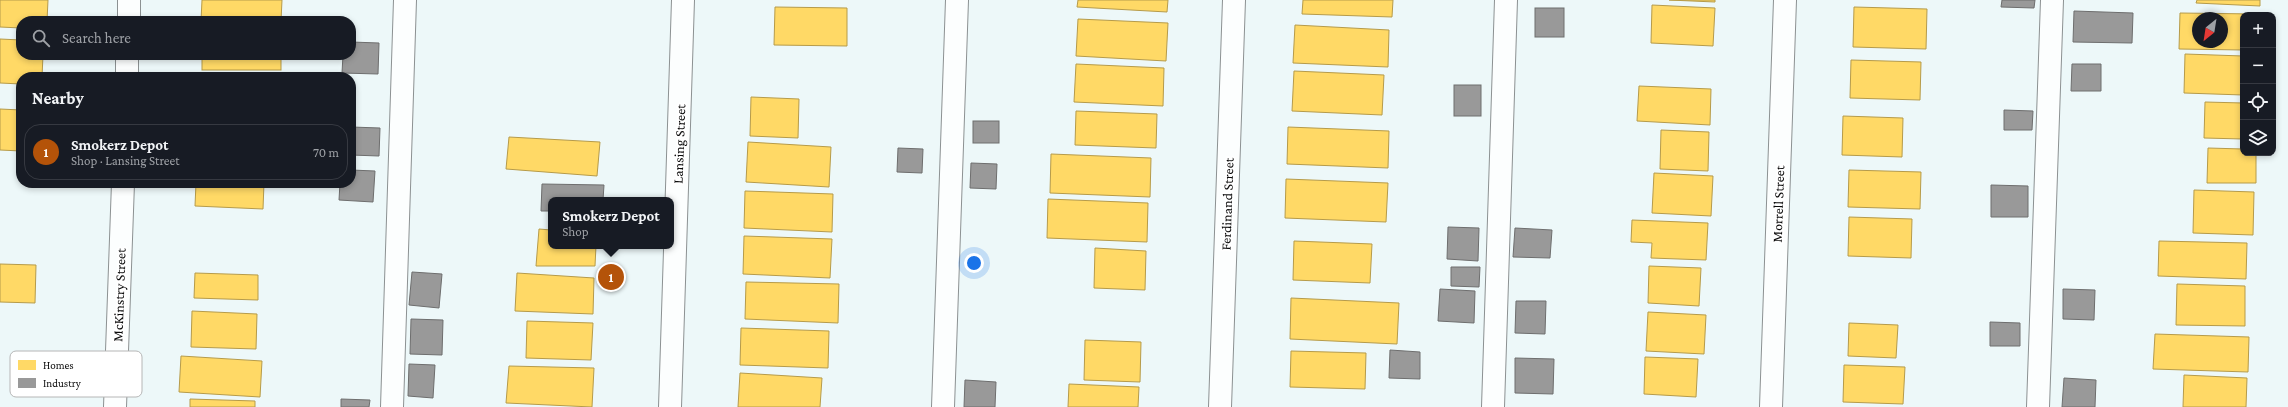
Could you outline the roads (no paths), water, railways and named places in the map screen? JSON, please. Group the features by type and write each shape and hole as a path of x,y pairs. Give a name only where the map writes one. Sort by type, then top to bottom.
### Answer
{"street":[{"path":"129,0 129,16"},
{"path":"392,407 405,0"},
{"name":"Lansing Street","path":"670,407 683,0"},
{"path":"943,407 957,0"},
{"name":"Ferdinand Street","path":"1220,407 1234,0"},
{"path":"1494,407 1506,0"},
{"name":"Morrell Street","path":"1771,407 1785,0"},
{"path":"2038,407 2052,0"},
{"path":"127,60 127,72"},
{"name":"McKinstry Street","path":"117,351 123,188"},
{"name":"McKinstry Street","path":"115,397 115,407"}],"place":[{"name":"Smokerz Depot","path":"611,277"}]}
